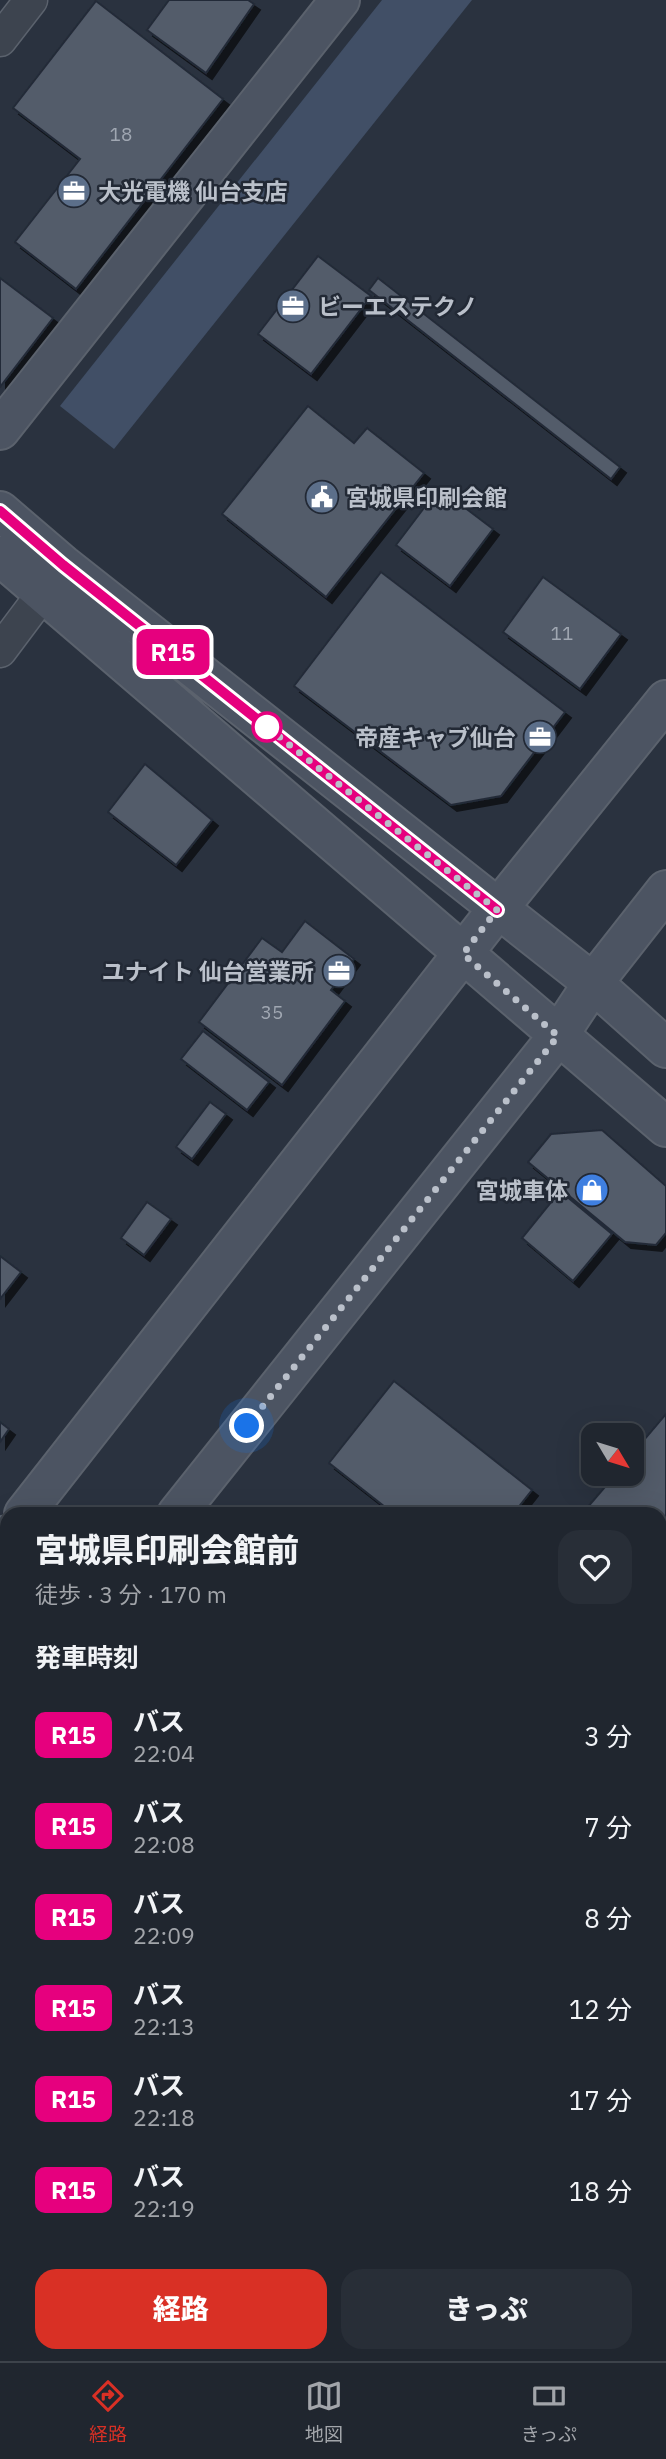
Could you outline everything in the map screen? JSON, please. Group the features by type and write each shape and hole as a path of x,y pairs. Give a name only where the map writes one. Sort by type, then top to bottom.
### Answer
{"street":[{"path":"0,40 31,0"},
{"path":"0,430 340,0"},
{"path":"0,511 53,580 463,954 666,1127"},
{"path":"0,556 53,580 497,910 593,984 666,1048"},
{"path":"0,651 53,580"},
{"path":"29,1507 497,910 666,700"},
{"path":"183,1507 558,1036 593,984 666,890"}],"water":[{"path":"382,0 472,0 114,449 60,406"}],"building":[{"path":"169,0 248,0 254,4 206,73 147,30"},
{"path":"96,1 223,99 76,289 15,242 80,159 13,108"},
{"path":"318,256 371,296 311,374 258,334"},
{"path":"0,278 53,318 0,387"},
{"path":"378,278 620,467 611,479 369,290"},
{"path":"308,406 354,443 367,428 424,473 326,597 222,514"},
{"path":"439,488 493,529 450,586 396,545"},
{"path":"381,572 565,712 501,796 451,805 294,686"},
{"path":"543,577 621,634 580,689 503,632"},
{"path":"145,764 212,820 176,865 108,812"},
{"path":"305,921 354,959 331,990 345,1001 282,1085 199,1022 262,938 282,952"},
{"path":"203,1031 269,1082 247,1110 181,1059"},
{"path":"210,1102 226,1114 192,1159 176,1147"},
{"path":"602,1130 666,1186 666,1233 656,1245 625,1242 528,1162 551,1134"},
{"path":"560,1191 612,1234 573,1281 522,1238"},
{"path":"147,1202 171,1219 144,1255 121,1238"},
{"path":"0,1256 21,1272 0,1299"},
{"path":"394,1381 532,1490 519,1507 385,1507 329,1463"},
{"path":"666,1414 666,1507 588,1507 606,1486 644,1486 644,1440"},
{"path":"0,1422 9,1429 0,1442"}],"bus line":[{"name":"R15","path":"0,511 63,565 497,910"}],"place":[{"name":"大光電機 仙台支店","path":"74,191"},
{"name":"ビーエステクノ","path":"293,306"},
{"name":"宮城県印刷会館","path":"322,497"},
{"name":"帝産キャブ仙台","path":"540,737"},
{"name":"ユナイト 仙台営業所","path":"339,971"},
{"name":"宮城車体","path":"592,1190"}],"route":[{"path":"247,1426 558,1036 463,954 497,910 267,727"}]}
